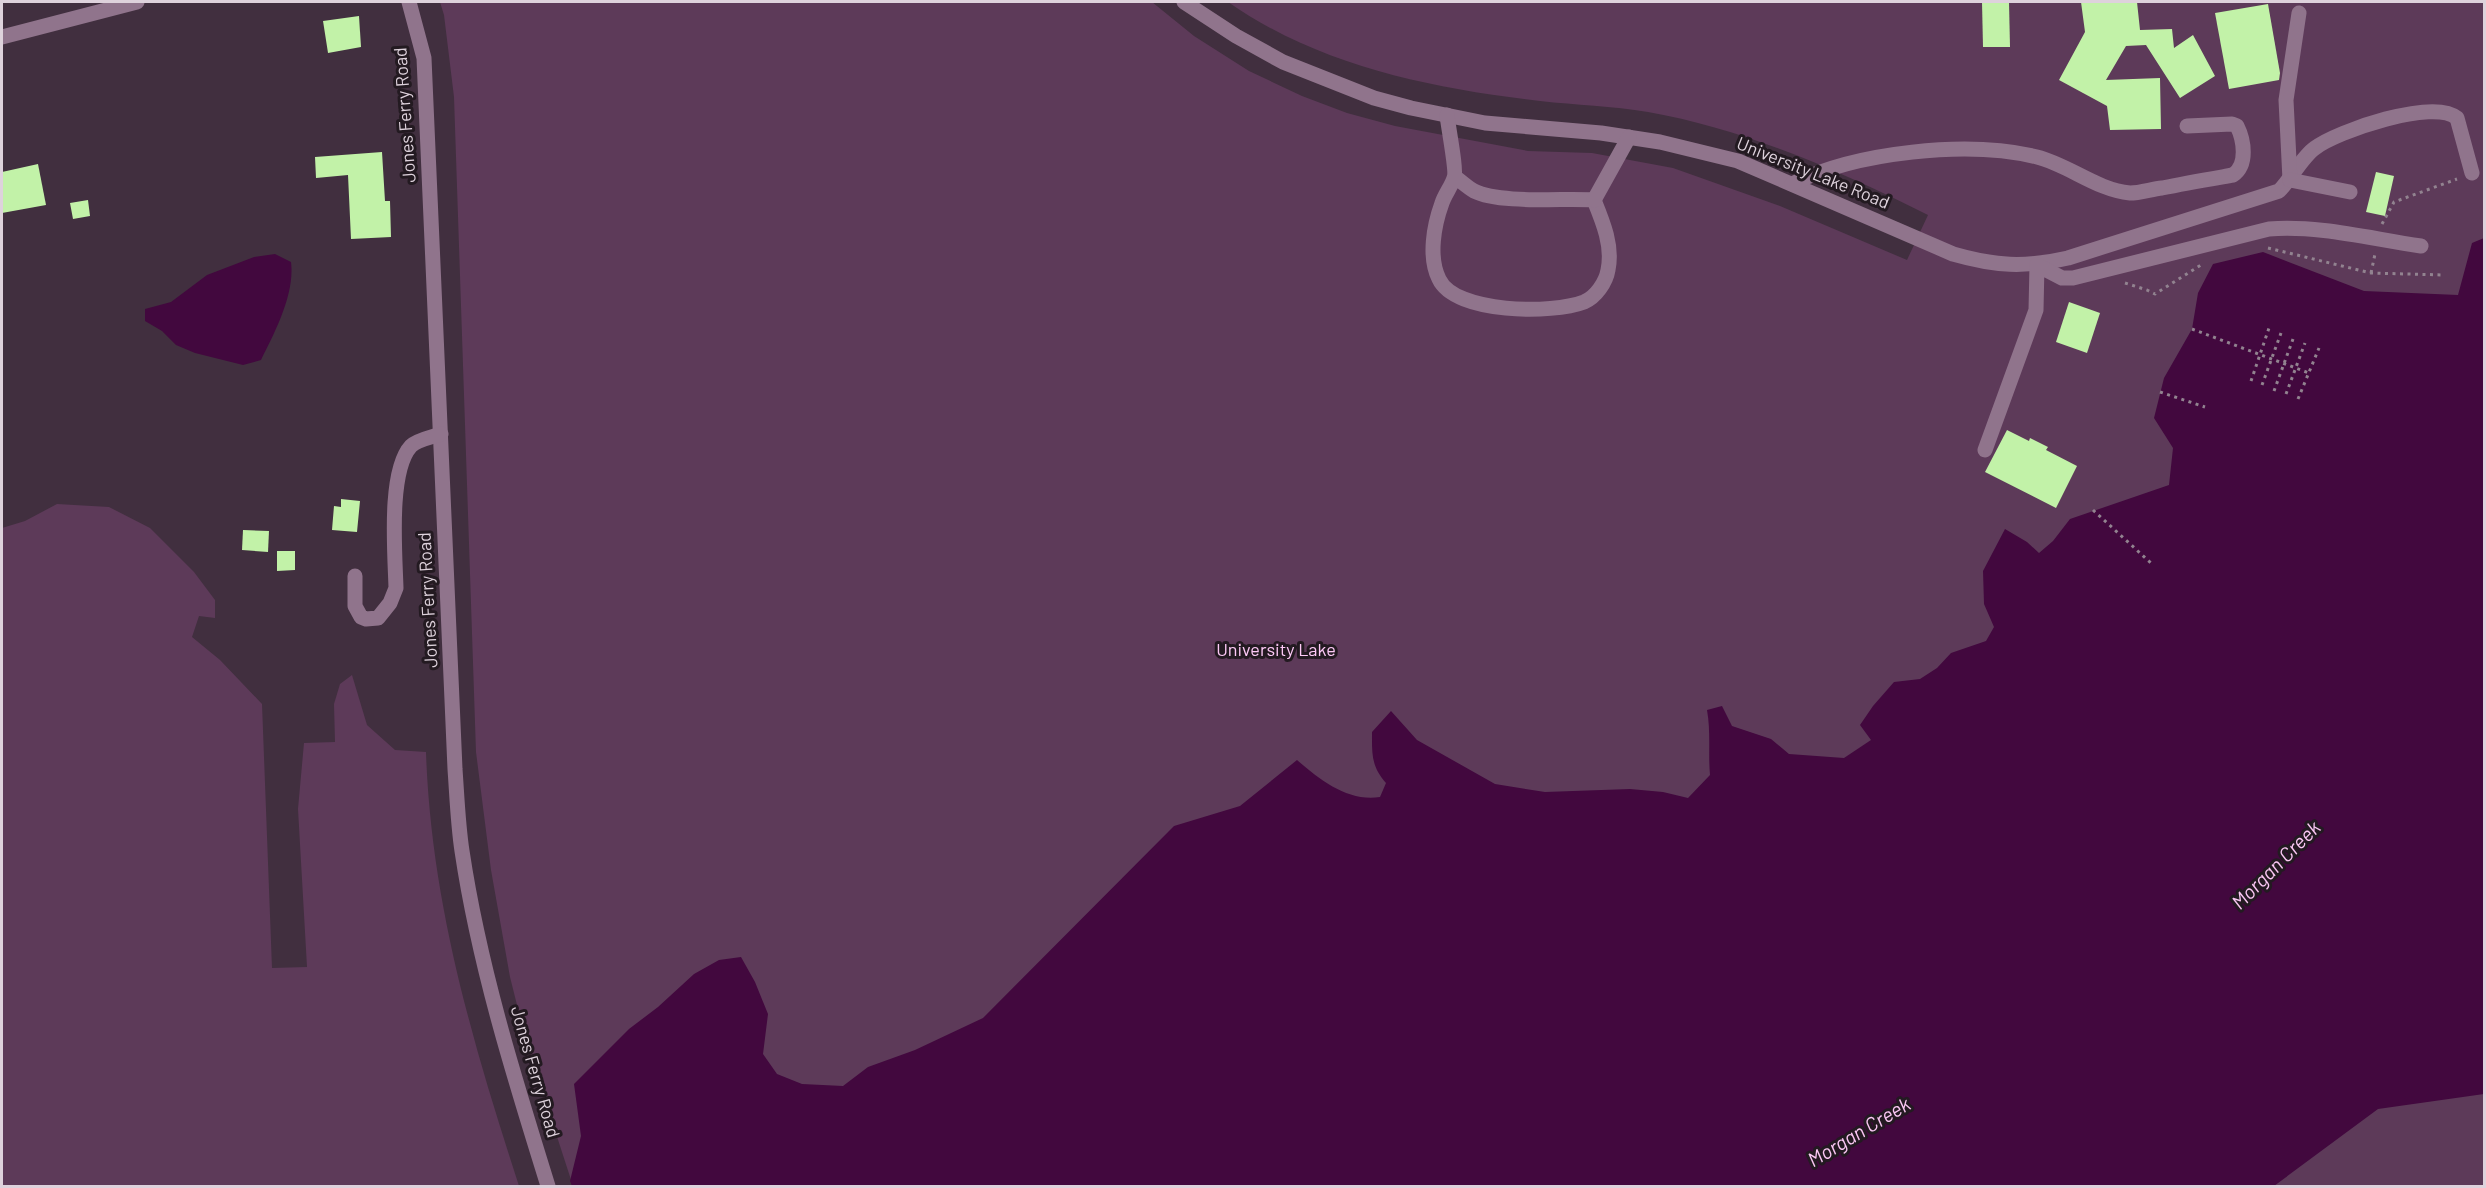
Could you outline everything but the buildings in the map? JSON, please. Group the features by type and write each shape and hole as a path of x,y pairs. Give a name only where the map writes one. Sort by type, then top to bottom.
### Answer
{"street":[{"path":"2,37 137,2"},
{"name":"Jones Ferry Road","path":"409,2 424,58 461,849 475,923 492,993 548,1186"},
{"name":"University Lake Road","path":"1184,2 1236,36 1293,66 1374,98 1485,123 1558,128 1629,137 1738,161 1953,254 1983,262 2011,266 2037,265 2068,258 2279,191 2290,180"},
{"path":"2290,180 2286,100 2299,13"},
{"path":"2290,180 2313,149 2344,131 2385,118 2427,113 2447,113 2457,118 2472,173"},
{"path":"1447,115 1455,177 1442,204 1433,259 1439,280 1451,293 1478,304 1560,308 1587,301 1601,288 1608,271 1609,245 1594,200 1629,137"},
{"path":"1792,184 1828,169 1870,158 1942,151 1999,151 2038,157 2112,189 2133,193 2234,175 2238,171 2243,157 2237,126 2232,124 2187,126"},
{"path":"1455,177 1475,191 1502,196 1534,200 1594,200"},
{"path":"2290,180 2350,192"},
{"path":"1984,450 2036,310 2037,265 2062,278 2073,278 2269,229 2286,228 2310,229 2421,246"},
{"path":"355,576 355,606 361,617 378,618 390,603 396,588 396,489 403,458 413,444 441,434"}],"path":[{"path":"2382,224 2394,202 2472,173"},
{"path":"2258,251 2269,248 2371,273 2444,275"},
{"path":"2122,283 2131,284 2155,294 2199,265 2211,262"},
{"path":"2251,381 2269,328"},
{"path":"2192,329 2309,373"},
{"path":"2262,386 2281,333"},
{"path":"2274,391 2293,339"},
{"path":"2286,394 2305,343"},
{"path":"2298,399 2319,348"},
{"path":"2160,392 2205,407"},
{"path":"2093,510 2152,564"}],"green space":[{"name":"University Lake","path":"440,2 1152,2 1194,36 1249,71 1302,96 1347,113 1395,126 1528,151 1592,153 1673,168 1780,206 1907,260 1928,215 1791,153 1720,129 1648,112 1498,96 1377,71 1300,43 1228,2 2484,2 2484,1186 573,1186 526,1041 510,977 491,870 476,752 454,97 444,15"},
{"path":"57,504 109,507 150,528 194,572 215,600 215,618 199,616 192,637 220,660 262,704 272,968 307,967 298,809 304,743 335,742 334,704 340,684 352,675 367,725 395,750 426,752 436,864 445,918 471,1026 519,1186 2,1186 2,528 25,521"}],"water":[{"name":"Morgan Creek","path":"2484,238 2484,1094 2378,1109 2274,1186 572,1186 570,1181 581,1136 574,1084 629,1029 658,1007 694,974 719,960 741,957 755,982 768,1014 763,1054 777,1074 802,1084 843,1086 868,1067 915,1050 983,1018 1174,826 1240,806 1297,760 1325,782 1346,793 1368,798 1380,797 1386,783 1377,771 1373,759 1372,732 1391,711 1417,740 1495,784 1545,792 1630,789 1663,792 1688,798 1710,775 1707,710 1722,706 1732,726 1771,739 1789,754 1844,758 1871,740 1860,725 1894,682 1920,679 1937,668 1951,653 1986,641 1994,627 1984,604 1983,571 2005,529 2027,542 2039,553 2053,541 2070,519 2169,485 2173,448 2154,418 2164,378 2192,329 2198,293 2213,264 2263,252 2364,291 2458,295 2472,243"},
{"path":"275,254 291,262 290,287 283,312 261,360 243,365 195,353 176,345 162,331 145,321 145,309 171,302 207,275 254,257"}]}
